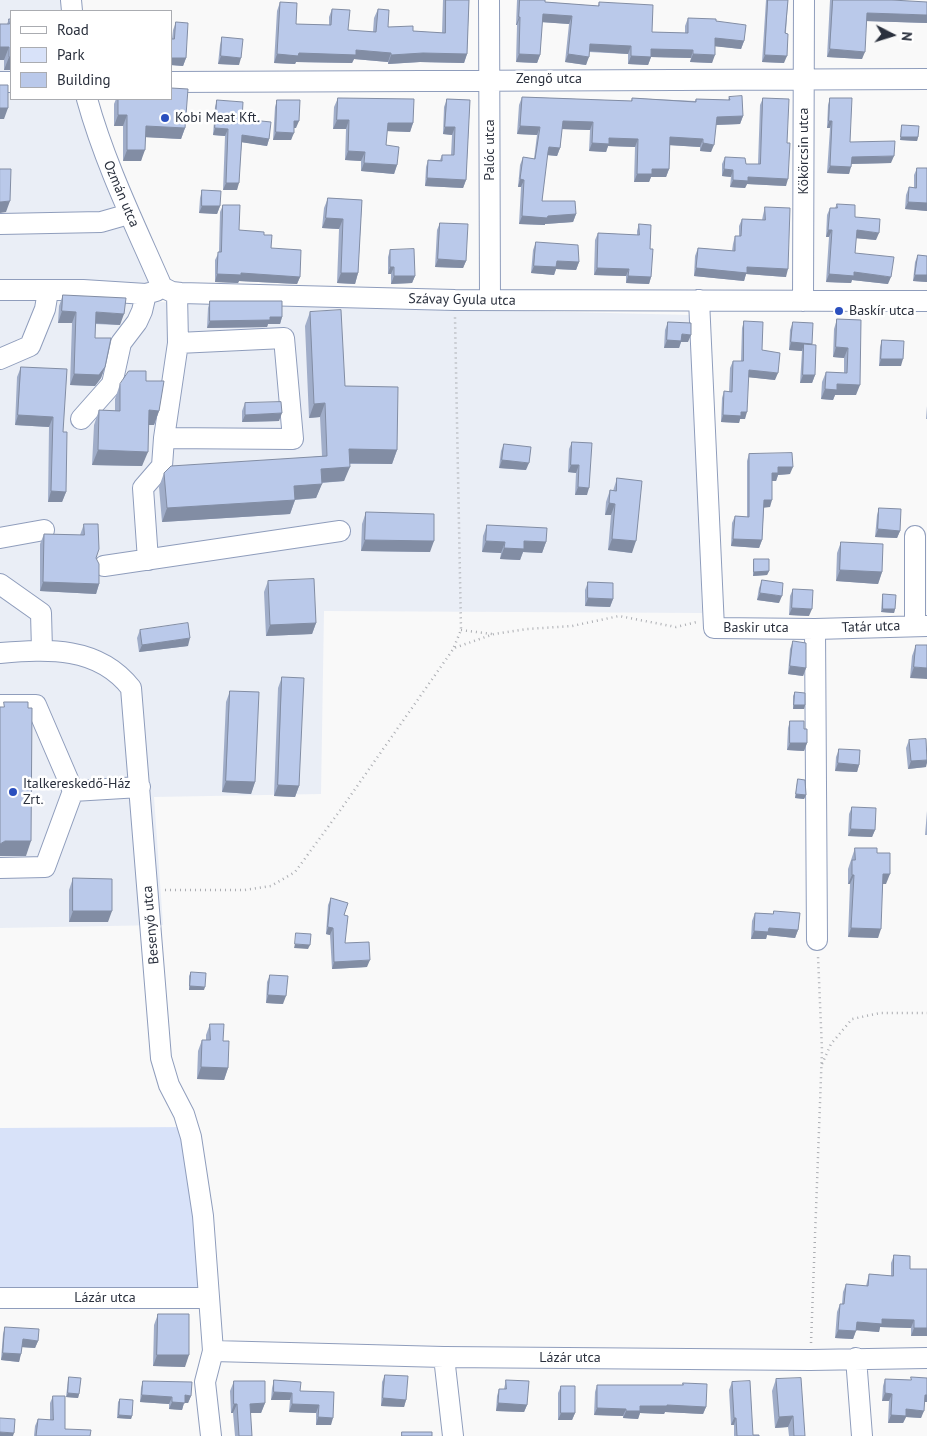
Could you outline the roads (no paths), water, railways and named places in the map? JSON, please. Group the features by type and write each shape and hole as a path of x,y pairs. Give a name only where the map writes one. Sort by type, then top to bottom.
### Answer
{"street":[{"name":"Palóc utca","path":"489,0 490,300"},
{"name":"Kökörcsin utca","path":"803,301 804,0"},
{"name":"Zengő utca","path":"172,82 927,79"},
{"name":"Ozmán utca","path":"87,100 97,135 162,291"},
{"path":"0,224 101,222 129,214"},
{"name":"Szávay Gyula utca","path":"0,290 162,291 455,300 927,301"},
{"path":"0,359 30,346 45,310 48,291"},
{"path":"81,420 112,384 121,343 137,322 142,311 162,291 178,343 164,438 162,466 143,488 148,560"},
{"name":"Baskir utca","path":"698,300 714,628 815,629"},
{"path":"164,438 293,439 284,338 178,343"},
{"path":"0,538 44,530"},
{"path":"104,566 340,531"},
{"path":"915,536 921,626"},
{"path":"0,584 41,613 42,650"},
{"name":"Tatár utca","path":"815,629 921,626"},
{"path":"815,629 817,940"},
{"name":"Besenyő utca","path":"0,652 63,651 102,662 121,675 131,688 162,1058 170,1085 184,1114 191,1137 204,1216 212,1351 205,1382 210,1436"},
{"path":"0,705 36,705 73,791 46,867 0,868"},
{"path":"73,791 140,787"},
{"name":"Lázár utca","path":"0,1298 209,1298"},
{"name":"Lázár utca","path":"212,1351 444,1357 810,1360 927,1358"},
{"path":"444,1357 453,1436"},
{"path":"856,1358 862,1436"}],"place":[{"name":"Kobi Meat Kft.","path":"165,118"},
{"name":"Baskír utca","path":"839,311"},
{"name":"Italkereskedő-Ház Zrt.","path":"13,792"}]}
